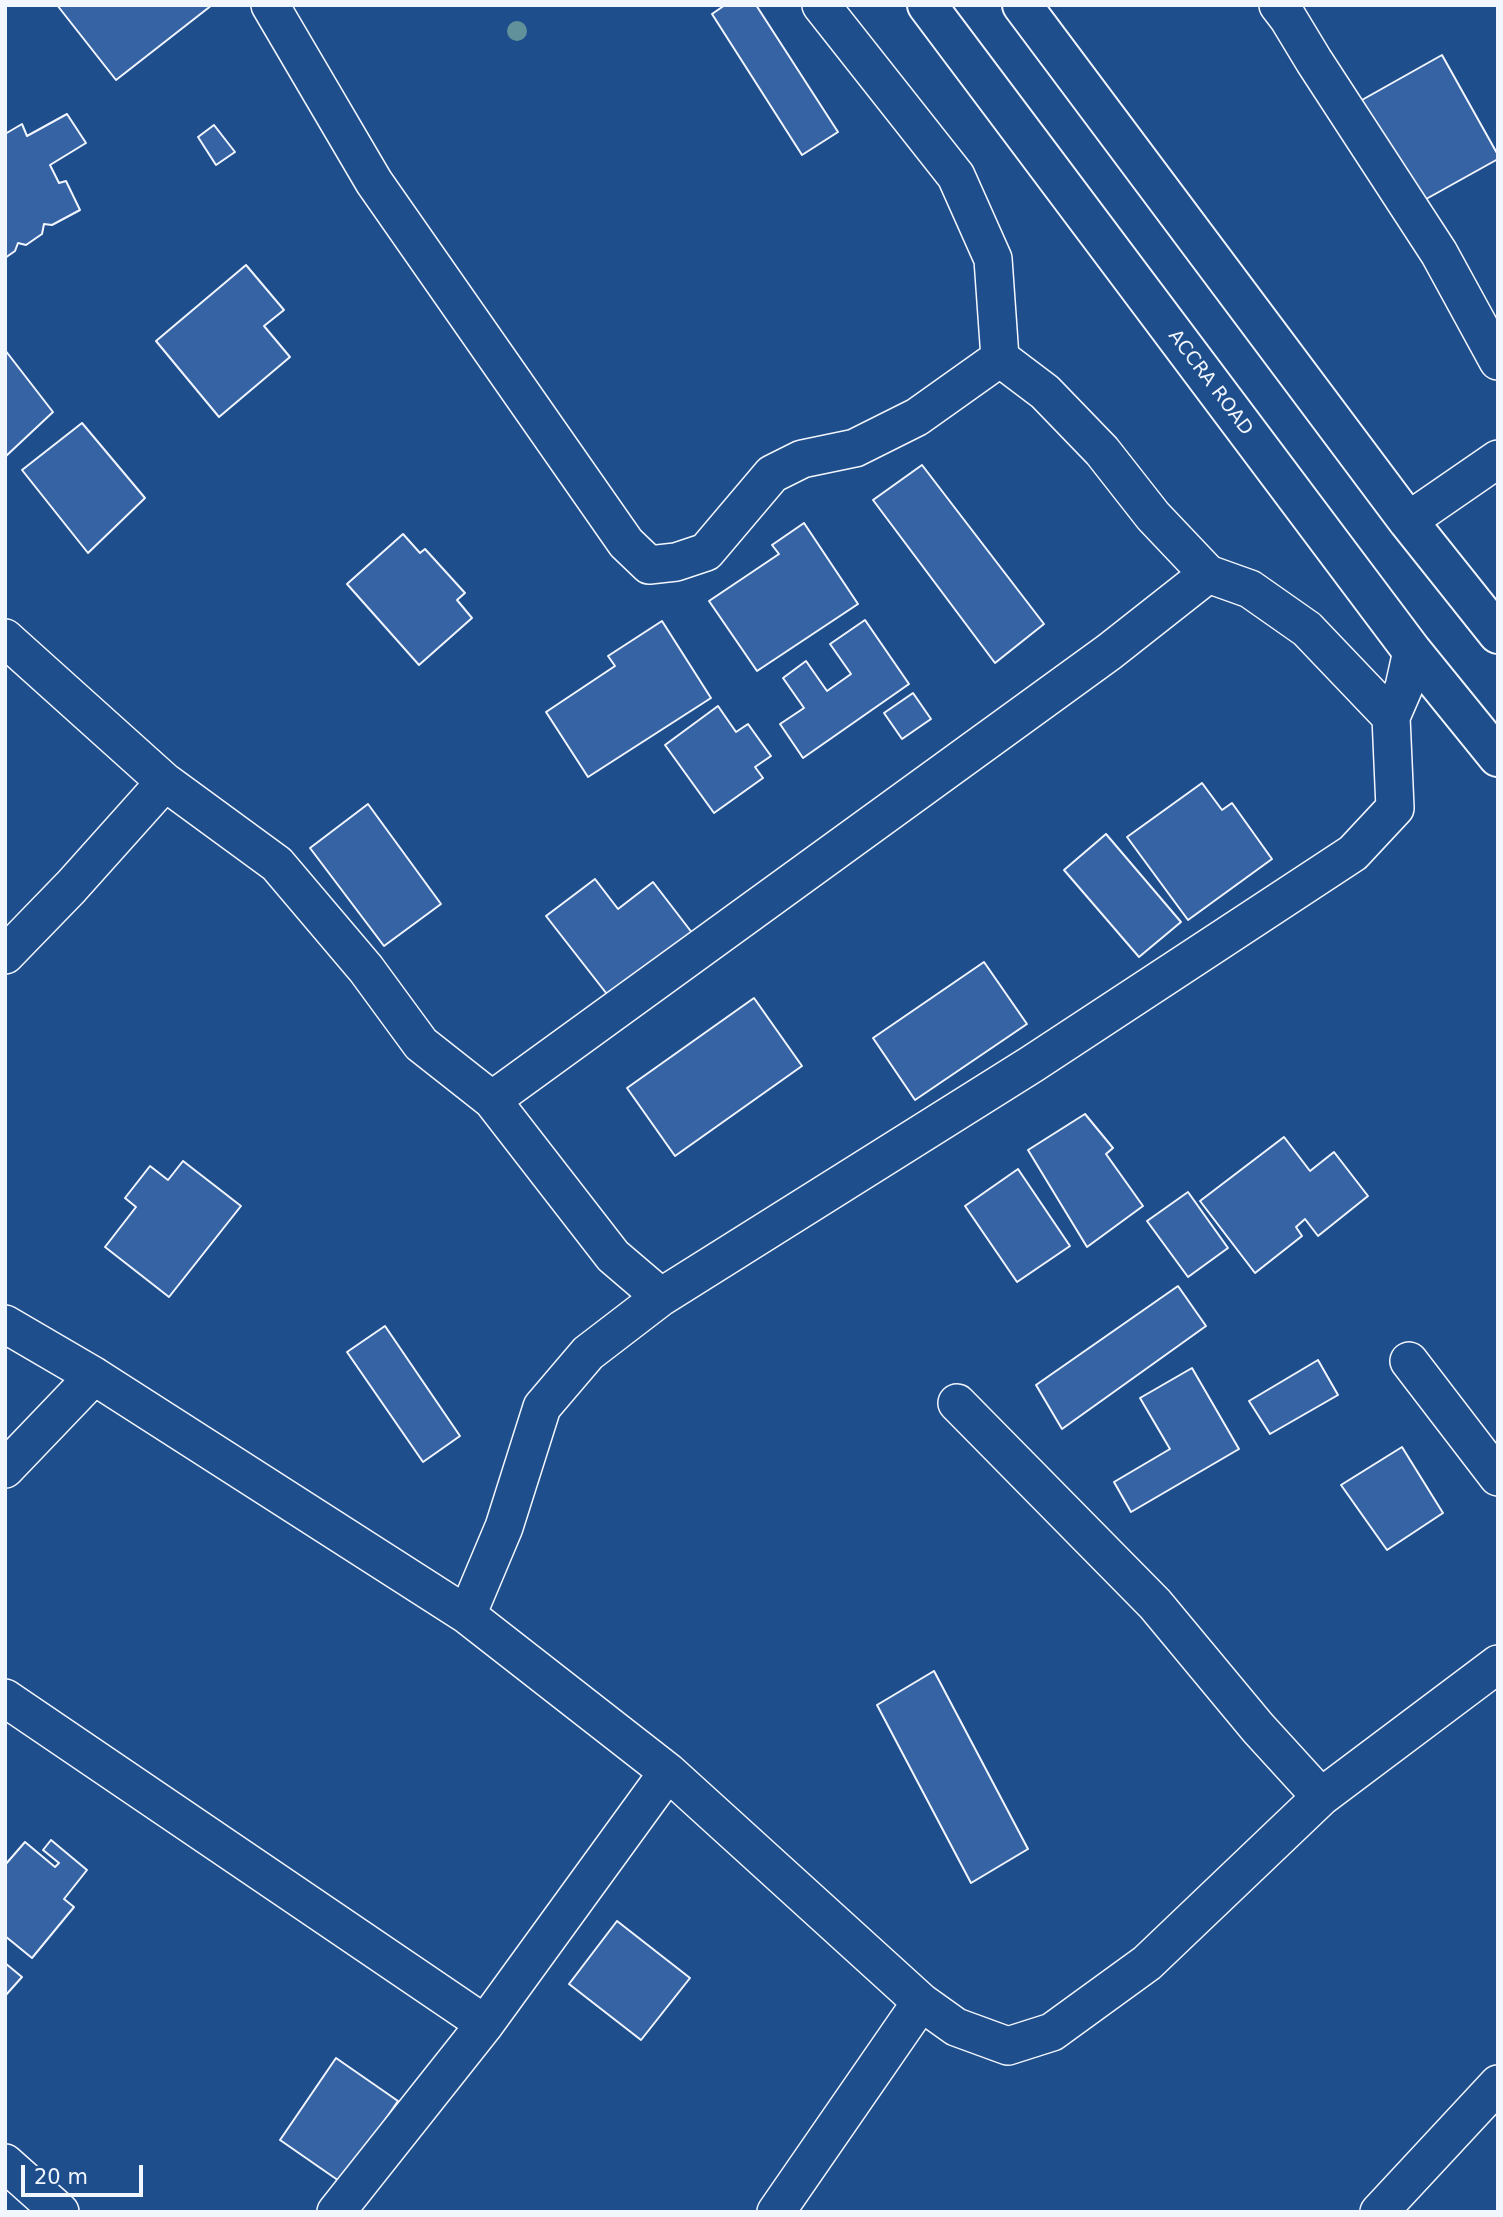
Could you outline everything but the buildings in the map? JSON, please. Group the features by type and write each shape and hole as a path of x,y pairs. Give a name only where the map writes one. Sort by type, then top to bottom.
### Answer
{"highway":[{"name":"ACCRA ROAD","path":"927,5 1412,651 1498,757"},
{"path":"1022,5 1408,521 1498,634"}],"street":[{"path":"270,5 374,182 626,543 649,565 676,562 706,551 772,474 802,459 855,448 917,417 1000,358"},
{"path":"821,5 956,176 993,259 1000,358 1045,392 1093,441 1153,516 1208,574 1251,589 1307,629 1391,717"},
{"path":"1278,5 1439,253 1498,361"},
{"path":"1408,521 1498,459"},
{"path":"492,1100 1109,652 1208,574"},
{"path":"5,638 165,782 277,864 366,969 421,1044 492,1100 613,1256 661,1297"},
{"path":"467,1615 504,1527 542,1407 588,1353 661,1297 1032,1064 1353,853 1395,808 1391,717 1404,687 1412,651"},
{"path":"5,955 71,887 165,782"},
{"path":"5,1324 94,1376 467,1615 668,1772 921,2002 956,2027 1008,2046 1052,2032 1147,1964 1321,1797 1498,1664"},
{"path":"1409,1362 1498,1477"},
{"path":"5,1469 94,1376"},
{"path":"957,1403 1155,1604 1258,1728 1321,1797"},
{"path":"5,1698 485,2024"},
{"path":"335,2212 485,2024 668,1772"},
{"path":"776,2212 921,2002"},
{"path":"1379,2212 1498,2084"},
{"path":"5,2163 60,2212"}]}
